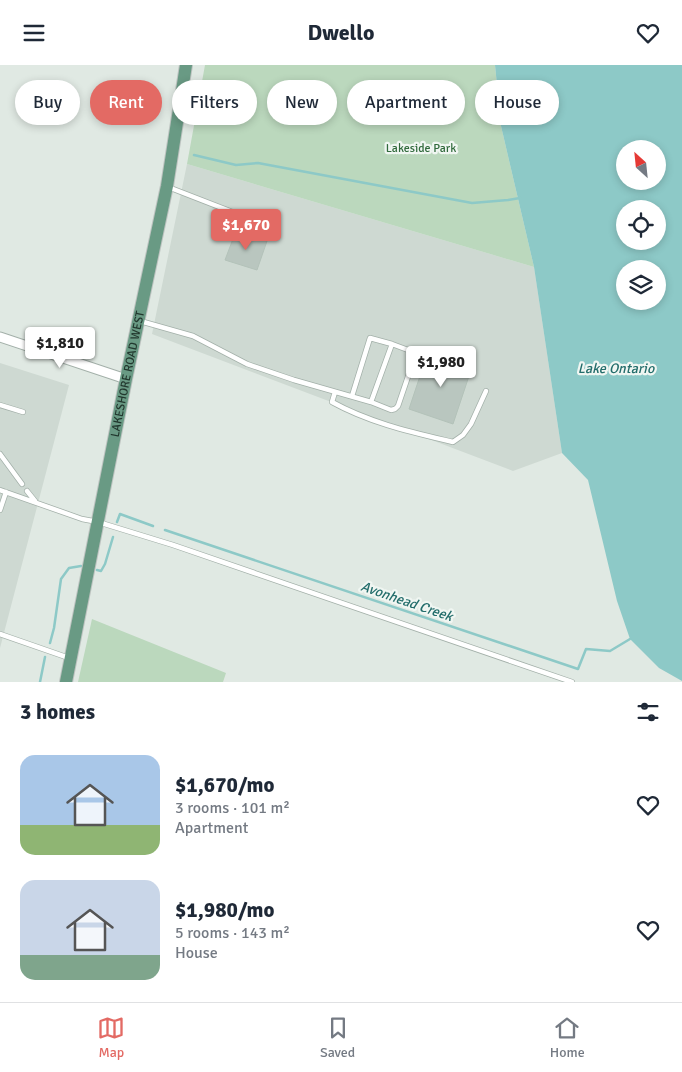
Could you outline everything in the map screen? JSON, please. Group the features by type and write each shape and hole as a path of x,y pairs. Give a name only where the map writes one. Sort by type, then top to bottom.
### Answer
{"main road":[{"name":"LAKESHORE ROAD WEST","path":"66,682 138,320 167,186 186,65"}],"street":[{"path":"0,337 126,379"}],"lane":[{"path":"167,186 271,227"},
{"path":"138,320 193,336 247,363 294,380 352,396 391,410 398,406 416,353 392,344 370,339 352,396"},
{"path":"371,402 392,344"},
{"path":"335,392 332,402 350,412 389,426 453,442 463,435 471,424 486,391"},
{"path":"0,405 23,412"},
{"path":"0,454 22,484"},
{"path":"0,490 82,519 98,522 172,545 572,682"},
{"path":"27,491 36,502"},
{"path":"0,509 6,492"},
{"path":"0,634 70,658"}],"shaded area":[{"path":"187,164 534,267 562,453 513,471 152,334"},
{"path":"0,363 69,385 0,648"}],"green space":[{"name":"Lakeside Park","path":"205,65 495,65 496,80 475,80 475,125 501,125 534,267 187,164 194,125 257,125 257,80 202,80"},
{"path":"92,619 226,673 223,682 78,682"}],"water":[{"name":"Lake Ontario","path":"495,65 682,65 682,681 659,668 630,639 617,601 588,480 562,453 534,267 501,125 559,125 559,80 496,80"}],"building":[{"path":"236,231 267,241 257,270 225,260"},
{"path":"428,352 458,359 457,361 472,367 453,424 409,409"}],"waterway":[{"path":"194,155 236,165 258,163 472,203 520,198"},
{"name":"Avonhead Creek","path":"117,522 120,514 153,526"},
{"name":"Avonhead Creek","path":"165,530 578,669 586,649 610,651 630,639"},
{"name":"Avonhead Creek","path":"97,570 101,571 105,564 113,537"},
{"name":"Avonhead Creek","path":"50,643 61,579 69,568 81,566"},
{"name":"Avonhead Creek","path":"40,682 45,657"}]}
